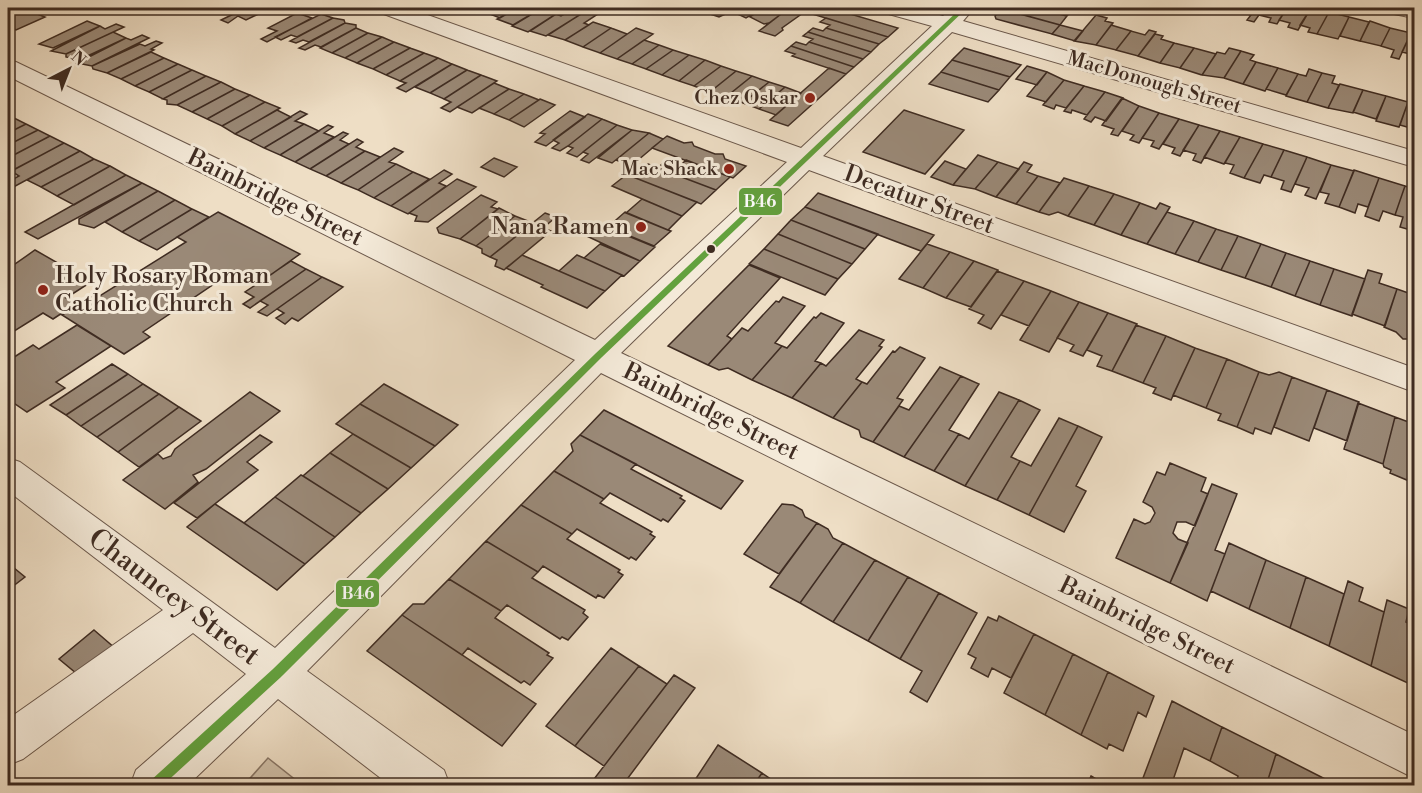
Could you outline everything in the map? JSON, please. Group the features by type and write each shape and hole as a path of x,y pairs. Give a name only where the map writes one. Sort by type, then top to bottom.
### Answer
{"street":[{"name":"Decatur Street","path":"389,8 1414,380"},
{"name":"MacDonough Street","path":"893,8 956,15 1414,159"},
{"path":"1397,8 1414,12"},
{"path":"152,786 277,673 598,356 956,15"},
{"name":"Bainbridge Street","path":"8,67 1414,757"},
{"name":"Chauncey Street","path":"8,472 428,786"},
{"path":"8,744 194,610"}],"shaded area":[{"path":"268,758 302,785 244,785"}],"building":[{"path":"8,8 22,8 45,17 16,30 8,26"},
{"path":"66,8 96,8 81,14"},
{"path":"219,8 240,8 230,12 224,10 216,14 211,12"},
{"path":"246,8 271,8 246,20 238,16 228,23 221,20"},
{"path":"497,8 517,8 500,18 487,13"},
{"path":"517,8 542,8 513,25 497,19"},
{"path":"542,8 557,8 550,12 556,14 528,32 512,26"},
{"path":"575,8 586,11 546,36 530,31 556,14 561,16"},
{"path":"719,8 739,8 719,17 710,14"},
{"path":"739,8 763,8 746,18 733,12"},
{"path":"763,8 789,8 769,23 764,24 750,17"},
{"path":"789,8 810,8 782,28 783,30 775,36 759,31"},
{"path":"816,8 830,8 898,28 888,37 809,13"},
{"path":"1003,8 1034,8 1067,16 1060,25"},
{"path":"1034,8 1074,8 1067,16"},
{"path":"1246,8 1264,8 1254,22 1247,20 1251,15 1243,13"},
{"path":"1264,8 1287,8 1277,24 1269,22 1271,18 1259,15"},
{"path":"1287,8 1311,8 1298,30 1288,27 1290,23 1279,20"},
{"path":"1311,8 1329,12 1317,34 1308,32 1310,28 1300,25"},
{"path":"1002,9 1060,25 1052,34 996,19 995,16"},
{"path":"587,10 598,14 584,23 589,25 565,40 548,35"},
{"path":"1329,12 1349,17 1338,39 1317,34"},
{"path":"297,13 312,18 267,42 261,39 277,31 268,28"},
{"path":"321,14 333,18 297,37 291,35 281,40 275,37"},
{"path":"1096,15 1107,18 1105,21 1113,23 1096,45 1074,41"},
{"path":"1349,17 1369,22 1360,41 1340,36"},
{"path":"333,18 344,20 345,23 309,42 290,41"},
{"path":"826,18 888,37 879,44 826,28 830,25 820,22"},
{"path":"87,21 100,26 53,48 39,44"},
{"path":"1370,21 1390,28 1381,46 1360,41"},
{"path":"593,22 611,28 583,47 565,40"},
{"path":"345,23 356,25 356,28 321,47 315,45 305,50 299,48"},
{"path":"116,24 124,27 66,54 51,51 100,26 105,29"},
{"path":"1060,25 1083,31 1075,41 1052,34"},
{"path":"1111,25 1131,31 1116,50 1096,45"},
{"path":"356,28 368,33 332,53 320,48"},
{"path":"611,28 627,34 600,53 583,47"},
{"path":"636,28 653,34 617,59 600,53"},
{"path":"813,28 823,31 826,28 879,44 871,52 808,32"},
{"path":"1390,28 1411,33 1399,59 1391,57 1394,50 1381,46"},
{"path":"1149,30 1156,32 1138,56 1116,50 1131,31 1145,35"},
{"path":"113,32 126,38 79,60 66,57 66,54"},
{"path":"808,32 871,52 863,59 809,42 813,39 803,36"},
{"path":"368,33 382,37 345,58 332,53"},
{"path":"1411,33 1414,34 1414,55 1402,52"},
{"path":"1155,34 1163,36 1161,39 1174,43 1160,63 1138,56"},
{"path":"142,35 149,38 92,66 77,63 126,38 131,40"},
{"path":"382,37 394,42 357,63 345,58"},
{"path":"644,40 659,45 632,64 617,59"},
{"path":"156,41 162,43 151,49 154,50 107,73 93,69 92,66 140,44 145,46"},
{"path":"394,42 410,48 373,69 357,63"},
{"path":"796,42 806,45 809,42 863,59 854,67 791,46"},
{"path":"1174,43 1194,48 1180,68 1160,63"},
{"path":"659,45 673,50 646,69 632,64"},
{"path":"791,46 854,67 846,74 792,56 795,54 785,51"},
{"path":"410,48 424,53 386,75 373,69"},
{"path":"964,48 1021,65 1010,77 952,60"},
{"path":"1194,48 1216,54 1202,75 1180,68"},
{"path":"1229,48 1241,51 1224,78 1202,75 1217,52 1225,54"},
{"path":"673,50 689,55 662,75 646,69"},
{"path":"1241,51 1254,55 1250,60 1256,62 1243,84 1224,78"},
{"path":"151,52 164,58 121,79 107,73"},
{"path":"424,53 438,58 400,81 386,75"},
{"path":"689,55 705,60 679,81 662,75"},
{"path":"164,58 178,64 135,86 121,79"},
{"path":"438,58 452,64 406,92 397,88 406,83 400,81"},
{"path":"705,60 721,66 694,86 679,81"},
{"path":"952,60 1010,77 999,90 941,72"},
{"path":"1256,62 1278,68 1265,91 1243,84"},
{"path":"178,64 192,70 149,92 135,86"},
{"path":"452,64 467,70 430,93 415,87"},
{"path":"721,66 736,71 710,92 694,86"},
{"path":"1027,66 1047,72 1037,85 1016,79"},
{"path":"829,68 846,74 788,126 770,120"},
{"path":"1278,68 1298,74 1286,95 1266,89"},
{"path":"1309,69 1322,73 1307,102 1286,96 1298,74 1306,76"},
{"path":"192,70 206,76 163,99 149,92"},
{"path":"467,70 481,75 444,99 430,93"},
{"path":"736,71 752,76 726,97 710,92"},
{"path":"941,72 999,90 988,102 929,84"},
{"path":"1047,72 1064,80 1046,102 1027,96"},
{"path":"1322,73 1335,76 1332,83 1339,85 1328,108 1307,102"},
{"path":"481,75 497,81 450,112 441,108 451,102 444,99"},
{"path":"206,76 221,82 177,105 167,104 167,100 163,99"},
{"path":"752,76 769,82 743,103 726,97"},
{"path":"1064,80 1084,86 1066,108 1056,105 1054,109 1043,105"},
{"path":"221,82 235,89 192,112 177,105"},
{"path":"769,82 785,87 759,109 743,103"},
{"path":"494,83 509,89 472,113 457,107"},
{"path":"1340,84 1363,90 1353,113 1328,108"},
{"path":"1084,86 1105,92 1087,115 1072,110 1071,113 1064,111"},
{"path":"785,87 801,93 776,115 759,109"},
{"path":"235,89 250,95 207,119 192,112"},
{"path":"509,89 524,94 494,114 479,108"},
{"path":"1363,90 1386,96 1376,119 1353,112"},
{"path":"1105,92 1123,98 1106,121 1095,117 1091,122 1084,119"},
{"path":"524,94 539,100 509,120 494,114"},
{"path":"250,95 265,102 222,126 207,119"},
{"path":"1386,96 1408,102 1399,127 1376,121"},
{"path":"1122,98 1139,106 1118,136 1111,134 1114,129 1102,125"},
{"path":"540,99 555,105 524,127 509,120"},
{"path":"265,102 280,108 235,134 222,126"},
{"path":"1408,102 1414,104 1414,129 1400,125"},
{"path":"1139,106 1159,113 1139,143 1130,140 1134,135 1122,131"},
{"path":"277,110 291,117 250,141 235,134"},
{"path":"904,110 964,130 925,174 863,152"},
{"path":"300,111 307,114 295,121 304,124 264,148 250,141"},
{"path":"570,111 585,117 546,146 535,142 545,134 540,133"},
{"path":"1159,113 1179,119 1159,149 1151,146 1154,141 1142,138"},
{"path":"588,114 602,119 560,151 552,148 559,143 553,140"},
{"path":"14,118 26,124 8,133 8,121"},
{"path":"602,119 617,125 577,157 567,153 573,148 568,146"},
{"path":"1179,119 1199,125 1180,156 1172,153 1175,148 1163,144"},
{"path":"26,124 38,130 8,145 8,133"},
{"path":"304,124 319,131 280,155 264,148"},
{"path":"328,125 333,127 324,133 334,137 295,162 280,155"},
{"path":"617,125 632,130 589,163 581,160 588,154 583,152"},
{"path":"1199,125 1220,131 1201,163 1193,160 1196,154 1183,150"},
{"path":"38,130 50,136 8,158 8,145"},
{"path":"632,130 649,133 612,163 598,158"},
{"path":"1220,131 1240,137 1224,164 1204,157"},
{"path":"343,132 348,134 340,140 349,144 310,169 295,162"},
{"path":"649,133 663,139 631,166 616,160"},
{"path":"50,136 64,143 8,173 8,158"},
{"path":"667,136 684,143 692,142 694,146 715,154 723,154 725,159 746,166 733,178 652,148"},
{"path":"1240,137 1263,144 1244,178 1230,173 1234,165 1225,163"},
{"path":"357,139 363,142 356,147 365,151 326,176 310,169"},
{"path":"64,143 80,151 8,190 8,182 19,176 11,171"},
{"path":"1263,144 1284,150 1271,177 1264,175 1260,183 1244,178"},
{"path":"394,148 403,152 389,162 396,164 358,190 341,183"},
{"path":"1284,150 1307,157 1291,192 1281,189 1284,181 1271,177"},
{"path":"80,151 94,159 41,187 27,180"},
{"path":"365,151 380,157 341,183 326,176"},
{"path":"978,155 998,162 975,189 953,185"},
{"path":"1307,157 1331,165 1316,199 1305,195 1309,188 1295,184"},
{"path":"494,158 517,167 504,177 481,167"},
{"path":"94,159 110,166 57,196 41,187"},
{"path":"668,159 682,164 686,160 730,177 716,190 671,173 674,170 661,165"},
{"path":"945,161 966,169 953,185 931,177"},
{"path":"998,162 1019,169 996,197 975,189"},
{"path":"1024,162 1032,165 1027,172 1038,176 1016,204 996,197"},
{"path":"396,164 413,172 374,198 358,190"},
{"path":"648,164 716,190 701,204 633,177"},
{"path":"1331,165 1354,171 1339,207 1325,203 1329,194 1320,192"},
{"path":"110,166 126,175 74,205 57,196"},
{"path":"444,170 452,174 439,183 446,186 408,214 391,206"},
{"path":"1354,170 1379,178 1368,207 1358,204 1355,213 1339,207"},
{"path":"413,172 429,179 391,206 374,198"},
{"path":"126,175 142,183 38,239 25,232"},
{"path":"626,175 697,202 682,216 612,186"},
{"path":"1038,176 1060,183 1039,212 1016,204"},
{"path":"1064,178 1089,186 1068,216 1058,212 1049,215 1039,212"},
{"path":"1379,178 1405,186 1395,215 1383,211 1379,221 1365,216"},
{"path":"457,179 476,187 428,222 415,221 417,216 409,213"},
{"path":"142,183 158,191 94,228 79,224 79,219"},
{"path":"1089,186 1114,194 1094,225 1068,216"},
{"path":"1405,186 1414,189 1414,231 1400,227 1403,217 1395,215"},
{"path":"158,191 175,200 122,232 105,222"},
{"path":"818,193 934,235 921,251 805,207"},
{"path":"1114,194 1140,203 1121,235 1094,225"},
{"path":"481,195 497,202 491,207 498,209 460,239 439,233 437,228"},
{"path":"642,199 682,216 668,230 626,213"},
{"path":"175,200 192,209 139,241 122,232"},
{"path":"1140,203 1156,209 1160,203 1170,207 1147,244 1121,235"},
{"path":"805,207 878,234 865,249 791,220"},
{"path":"499,208 515,216 476,246 460,239"},
{"path":"192,209 209,217 157,250 139,241"},
{"path":"218,212 300,254 259,283 235,270 143,332 150,337 124,354 62,315 91,297 95,299 186,242 177,237"},
{"path":"625,212 671,231 654,246 608,227"},
{"path":"1167,212 1194,221 1175,254 1147,244"},
{"path":"545,213 556,217 543,228 551,231 504,270 495,266 497,260 490,257"},
{"path":"515,216 533,223 490,257 482,253 482,249 476,246"},
{"path":"791,220 865,249 852,264 778,234"},
{"path":"1194,221 1216,229 1198,262 1175,254"},
{"path":"587,222 655,247 640,261 576,231"},
{"path":"1216,229 1238,236 1221,270 1198,262"},
{"path":"778,234 852,264 838,279 764,249"},
{"path":"1238,236 1261,244 1245,278 1221,270"},
{"path":"600,244 640,261 624,276 584,258"},
{"path":"927,244 950,252 923,288 899,279"},
{"path":"1261,244 1286,253 1271,287 1245,278"},
{"path":"764,249 838,279 825,295 749,264"},
{"name":"Holy Rosary Roman Catholic Church","path":"35,250 91,282 66,298 76,304 53,319 43,313 8,335 8,269"},
{"path":"950,252 974,261 946,298 923,288"},
{"path":"1286,253 1310,261 1295,296 1271,287"},
{"path":"522,255 605,291 587,308 506,268"},
{"path":"577,255 622,275 605,291 559,271"},
{"path":"291,261 306,269 250,308 243,304 254,297 245,292"},
{"path":"974,261 998,270 971,307 946,298"},
{"path":"1310,261 1334,269 1320,305 1295,296"},
{"path":"749,265 780,278 727,336 732,339 708,365 668,346"},
{"path":"306,269 322,277 267,316 258,312 268,305 260,301"},
{"path":"1334,269 1365,279 1352,316 1320,305"},
{"path":"1368,270 1382,274 1379,283 1397,289 1385,326 1352,314"},
{"path":"997,271 1024,281 991,329 978,323 984,315 969,309"},
{"path":"322,277 343,287 298,321 292,318 285,324 276,318 284,313 277,309"},
{"path":"1024,281 1051,291 1029,326 1001,315"},
{"path":"1397,289 1414,295 1414,339 1403,339 1396,332 1384,327"},
{"path":"1051,291 1079,302 1049,352 1020,340"},
{"path":"783,297 805,306 775,343 782,346 752,380 728,368 719,370 708,365 742,328 748,331 776,301 779,302"},
{"path":"1079,302 1108,313 1083,356 1070,351 1074,345 1057,338"},
{"path":"821,313 844,323 815,361 821,363 792,398 752,380 782,346 787,348 814,317 816,318"},
{"path":"1108,313 1137,324 1112,371 1097,366 1102,356 1087,350"},
{"path":"77,325 111,346 56,382 65,388 27,412 8,399 8,361 33,345 39,349"},
{"path":"1136,325 1166,336 1143,383 1112,371"},
{"path":"859,330 884,340 879,346 882,347 856,379 862,382 833,418 792,398 821,363 826,366"},
{"path":"1166,336 1195,348 1171,400 1153,393 1156,388 1143,383"},
{"path":"900,347 925,358 897,398 903,400 873,442 861,437 859,430 833,418 862,382 867,384 893,351 895,352"},
{"path":"1195,348 1227,359 1206,408 1173,395"},
{"path":"1227,359 1259,372 1237,427 1218,420 1221,414 1206,408"},
{"path":"112,364 128,374 66,415 50,405"},
{"path":"940,367 961,376 904,457 873,442 899,406 909,410"},
{"path":"1259,372 1269,375 1279,372 1292,377 1271,434 1255,428 1253,434 1237,427"},
{"path":"128,374 143,384 81,426 66,415"},
{"path":"961,376 979,384 949,430 959,434 934,471 904,457"},
{"path":"1292,377 1327,390 1309,441 1274,427"},
{"path":"143,384 159,394 97,437 81,426"},
{"path":"384,384 458,425 435,446 360,404"},
{"path":"1327,390 1359,402 1347,441 1314,428"},
{"path":"250,392 280,411 206,469 193,475 198,482 165,509 123,480 158,454 163,459 171,456 175,449"},
{"path":"999,392 1019,400 965,486 934,471 959,434 969,439"},
{"path":"159,394 179,407 118,452 97,437"},
{"path":"1019,400 1040,410 1011,457 1020,461 997,500 965,486"},
{"path":"1358,403 1395,417 1383,464 1344,449"},
{"path":"360,404 435,446 411,468 336,424"},
{"path":"179,407 201,421 139,467 118,452"},
{"path":"604,410 743,481 721,509 580,435"},
{"path":"1395,417 1414,424 1414,483 1390,473 1391,470 1383,464"},
{"path":"1059,418 1078,426 1029,515 997,500 1020,461 1031,466"},
{"path":"1078,426 1102,437 1076,486 1086,491 1064,532 1029,515"},
{"path":"353,434 411,468 388,489 330,453"},
{"path":"260,435 272,442 247,462 258,470 197,518 174,503"},
{"path":"580,435 636,464 631,469 682,496 680,498 685,501 668,522 663,519 661,521 610,493 604,499 554,471 573,451 571,444"},
{"path":"330,453 388,489 361,513 303,476"},
{"path":"1170,463 1206,478 1201,491 1208,494 1195,526 1186,522 1177,522 1173,533 1178,539 1188,543 1170,583 1116,558 1134,519 1145,524 1150,522 1155,513 1152,507 1143,502 1157,472 1165,475"},
{"path":"554,471 604,499 600,503 652,532 650,534 655,537 636,560 631,557 629,559 577,529 572,534 521,505"},
{"path":"301,475 361,513 335,537 275,497"},
{"path":"1212,484 1237,494 1215,550 1225,554 1207,601 1170,583"},
{"path":"275,497 335,537 305,564 244,523"},
{"path":"215,504 305,564 277,590 187,527"},
{"path":"782,504 793,505 802,510 805,517 817,523 779,574 744,554"},
{"path":"521,505 572,534 567,539 620,570 618,572 623,575 604,598 598,595 596,598 543,566 538,572 486,541"},
{"path":"817,523 828,529 833,538 843,543 800,603 770,587"},
{"path":"486,541 538,572 532,578 585,610 583,613 588,617 568,640 562,637 560,639 507,605 501,611 449,579"},
{"path":"843,543 875,560 833,622 800,603"},
{"path":"1229,543 1266,560 1249,609 1211,591"},
{"path":"875,560 908,577 868,641 833,622"},
{"path":"1266,560 1306,577 1290,628 1249,609"},
{"path":"8,563 25,577 8,590"},
{"path":"908,577 939,593 900,659 868,641"},
{"path":"1306,577 1344,594 1329,646 1290,628"},
{"path":"449,579 501,611 495,618 549,653 547,655 553,658 530,685 524,681 521,683 468,648 462,655 402,615 413,604 424,604"},
{"path":"1348,581 1363,588 1359,601 1384,612 1371,666 1329,646"},
{"path":"939,593 977,613 927,702 910,692 922,671 900,659"},
{"path":"1387,600 1409,609 1406,622 1414,626 1412,685 1371,666"},
{"path":"402,615 536,704 502,746 367,651"},
{"path":"999,616 1034,634 1011,678 992,668 988,677 971,668 976,658 968,654 988,617 997,621"},
{"path":"94,630 116,649 82,678 59,659"},
{"path":"1034,634 1073,654 1045,715 1004,693"},
{"path":"611,648 639,666 575,746 546,726"},
{"path":"1073,654 1108,672 1081,735 1045,715"},
{"path":"639,666 667,684 604,766 575,746"},
{"path":"1108,672 1154,696 1146,717 1138,712 1123,751 1109,744 1107,749 1081,735"},
{"path":"674,675 695,688 622,786 604,786 594,779"},
{"path":"1172,701 1222,727 1210,761 1184,748 1171,786 1140,786"},
{"path":"1222,727 1276,754 1266,786 1235,786 1238,776 1210,761"},
{"path":"718,745 762,773 753,786 691,786"},
{"path":"1276,754 1331,782 1330,786 1266,786"},
{"path":"762,773 781,786 753,786"},
{"path":"1091,776 1108,786 1087,786"}],"transit line":[{"name":"B46","path":"153,786 277,673 598,356 964,8"}],"place":[{"name":"Chez Oskar","path":"810,98"},
{"name":"Mac Shack","path":"729,169"},
{"name":"Nana Ramen","path":"641,227"},
{"name":"Holy Rosary Roman Catholic Church","path":"43,290"}]}
